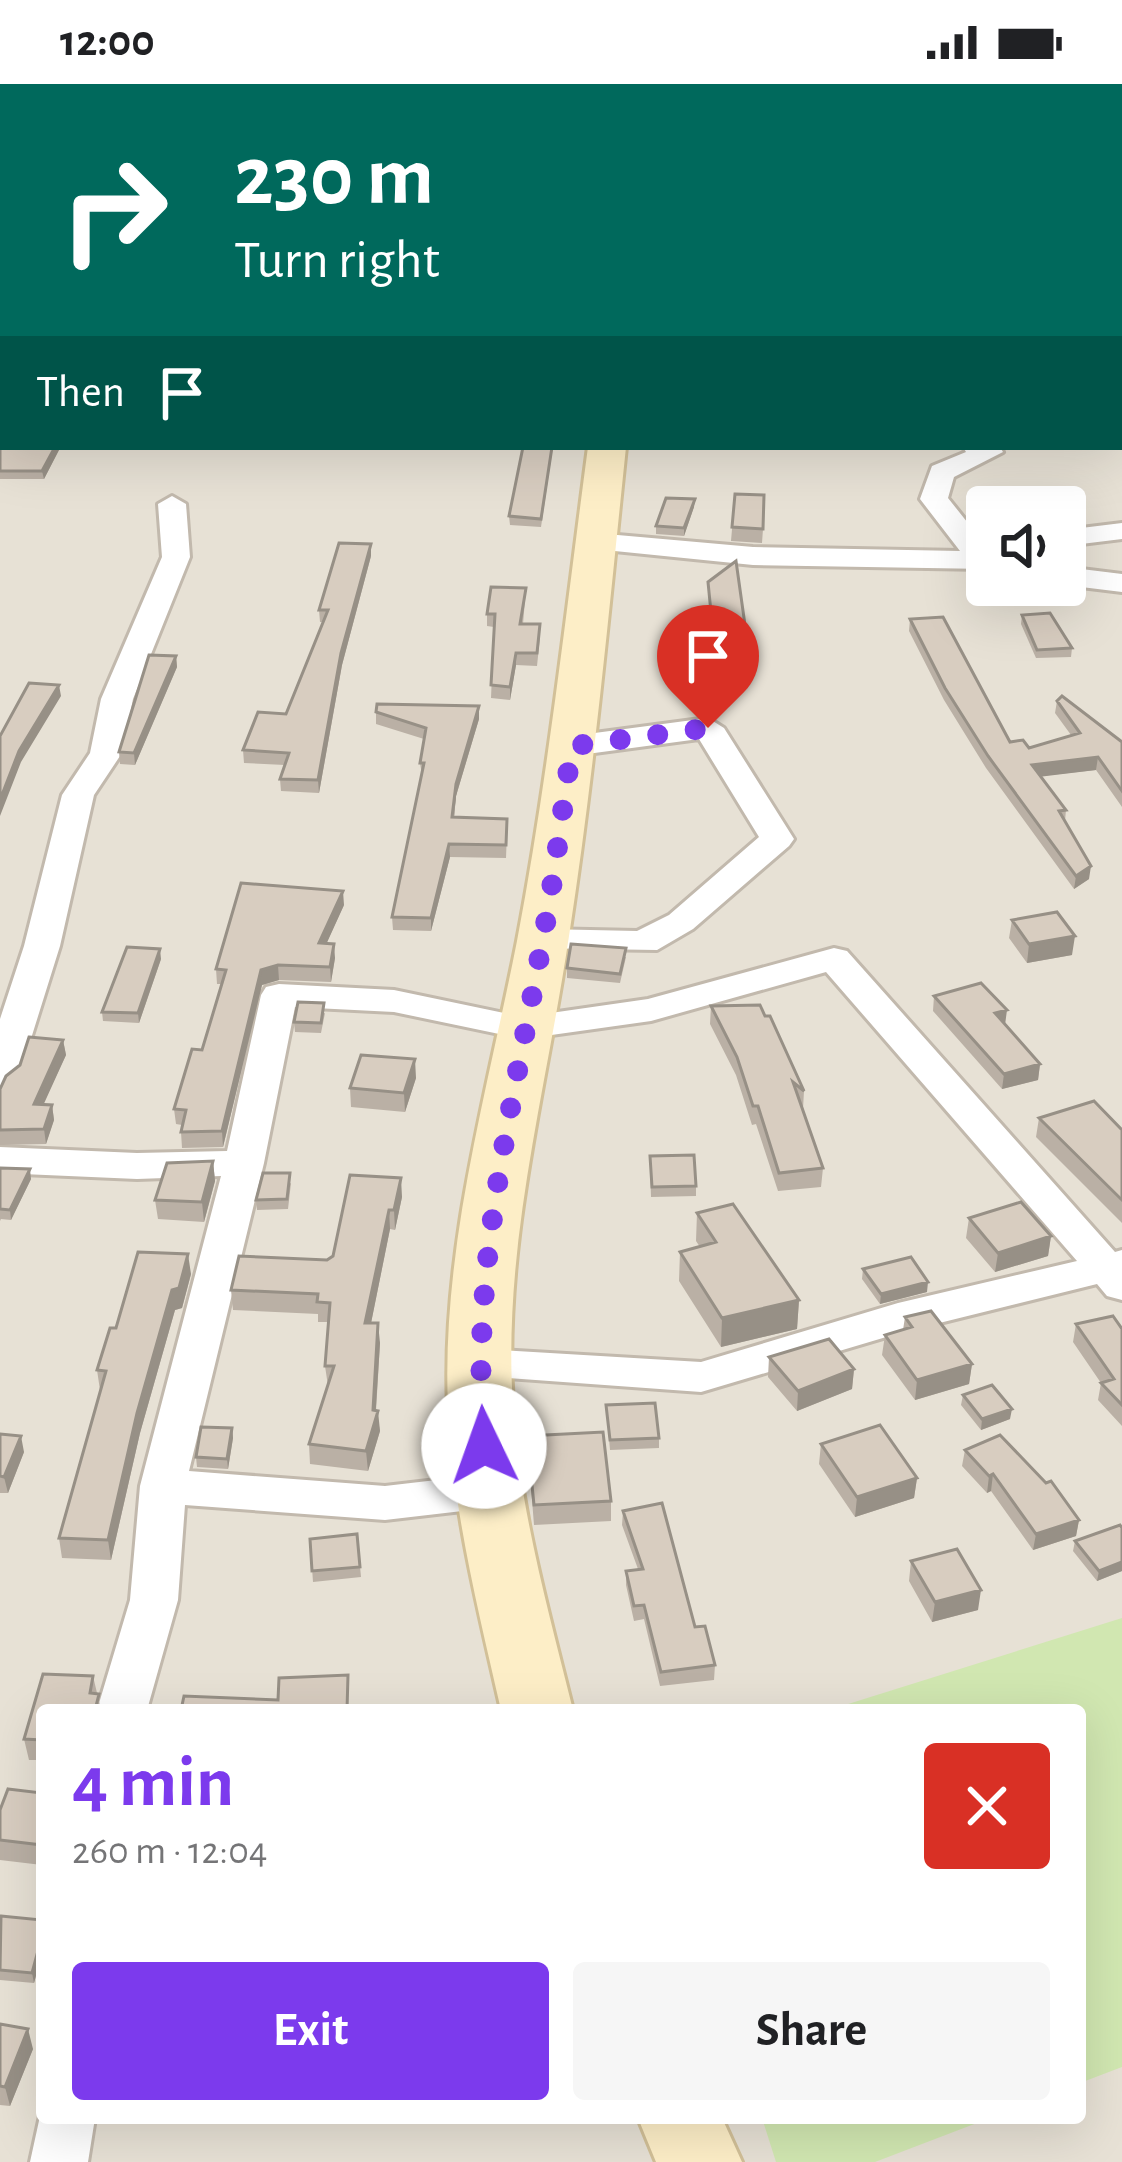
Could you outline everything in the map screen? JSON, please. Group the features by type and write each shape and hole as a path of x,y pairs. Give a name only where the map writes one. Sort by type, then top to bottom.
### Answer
{"street":[{"path":"536,1704 488,1491 482,1364 497,1169 543,940 572,746 607,450"},
{"path":"966,536 934,499 942,472 990,452 984,450"},
{"path":"0,1077 42,946 78,795 106,753 116,699 176,557 172,504"},
{"path":"1086,535 1122,531"},
{"path":"596,541 753,556 966,558"},
{"path":"1086,579 1122,583"},
{"path":"543,940 644,941 681,922 777,839 708,728 572,746"},
{"path":"124,1704 154,1600 163,1486 244,1163 279,995 394,1001 523,1028 651,1010 834,959 1117,1273"},
{"path":"0,1160 137,1166 244,1163"},
{"path":"482,1364 701,1377 898,1318 1117,1273"},
{"path":"163,1486 386,1503 488,1491"},
{"path":"59,2162 65,2124"},
{"path":"683,2124 699,2162"}],"shaded area":[{"path":"0,450 1122,450 1122,2162 0,2162"}],"green space":[{"path":"1122,1618 1122,2067 1086,2081 1086,1704 848,1704"},
{"path":"764,2124 974,2124 875,2162 776,2162"}],"building":[{"path":"0,450 53,450 42,471 0,471"},
{"path":"522,450 552,450 541,519 509,516"},
{"path":"735,494 764,495 763,529 732,527"},
{"path":"666,498 695,499 684,528 656,526"},
{"path":"339,543 371,544 341,653 318,780 280,779 289,753 243,750 258,712 286,714 328,610 319,610"},
{"path":"736,561 745,625 740,625 743,653 715,653 708,582"},
{"path":"491,587 526,588 520,624 540,624 537,653 516,653 510,687 491,685 495,614 487,614"},
{"path":"1050,613 1072,648 1037,650 1022,615"},
{"path":"943,617 1010,742 1023,740 1029,748 1080,733 1057,701 1062,696 1122,742 1122,791 1098,757 1032,765 1066,810 1059,811 1091,866 1076,876 988,756 945,688 910,619"},
{"path":"149,655 176,656 134,753 119,752"},
{"path":"29,683 59,685 19,751 0,800 0,736"},
{"path":"377,704 479,706 456,784 452,817 507,819 506,845 449,844 431,918 392,917 424,763 420,763 426,728 376,712"},
{"path":"241,883 343,891 319,943 334,944 330,967 278,965 261,970 222,1131 181,1132 186,1110 174,1109 192,1049 202,1050 226,970 216,969"},
{"path":"1057,912 1075,936 1029,944 1012,920"},
{"path":"571,944 626,948 620,974 567,968"},
{"path":"127,947 160,949 138,1013 102,1012"},
{"path":"981,983 1007,1010 995,1013 1040,1064 1004,1074 934,996"},
{"path":"298,1002 324,1003 321,1023 294,1022"},
{"path":"760,1005 765,1016 770,1016 804,1091 793,1082 823,1168 779,1173 758,1106 753,1106 737,1057 711,1006"},
{"path":"29,1037 63,1040 34,1104 52,1105 44,1129 0,1130 0,1089 6,1076 20,1065"},
{"path":"361,1055 415,1059 404,1093 350,1088"},
{"path":"1094,1101 1122,1130 1122,1200 1039,1118"},
{"path":"694,1155 696,1186 652,1187 650,1156"},
{"path":"213,1161 202,1202 155,1200 167,1163"},
{"path":"0,1168 30,1169 10,1210 0,1209"},
{"path":"263,1173 290,1173 287,1199 256,1200"},
{"path":"350,1175 401,1178 394,1210 389,1210 365,1323 378,1323 373,1410 378,1411 366,1451 309,1444 334,1366 325,1366 330,1303 317,1302 318,1294 231,1290 239,1256 327,1260 333,1256"},
{"path":"1021,1202 1051,1236 998,1253 969,1218"},
{"path":"733,1204 799,1300 722,1318 680,1252 716,1242 697,1213"},
{"path":"138,1252 188,1254 179,1288 172,1290 137,1413 108,1540 59,1538 106,1371 97,1370 110,1328 116,1328"},
{"path":"911,1257 928,1282 881,1294 863,1269"},
{"path":"931,1311 972,1364 917,1380 885,1335 912,1327 905,1317"},
{"path":"1113,1316 1122,1329 1122,1405 1101,1383 1114,1379 1076,1324"},
{"path":"829,1339 854,1369 798,1391 769,1357"},
{"path":"992,1385 1012,1409 982,1419 963,1395"},
{"path":"655,1403 659,1438 610,1440 606,1405"},
{"path":"880,1425 917,1478 857,1497 821,1444"},
{"path":"201,1427 232,1428 227,1459 196,1457"},
{"path":"603,1432 611,1501 534,1505 527,1436"},
{"path":"0,1434 21,1436 4,1477 0,1476"},
{"path":"1000,1435 1046,1483 1051,1481 1079,1520 1036,1534 993,1474 989,1476 965,1450"},
{"path":"662,1503 695,1627 705,1626 715,1665 661,1672 644,1605 634,1606 626,1571 643,1569 623,1511"},
{"path":"1120,1525 1122,1562 1099,1571 1075,1541"},
{"path":"357,1534 360,1567 312,1571 310,1539"},
{"path":"957,1549 981,1590 935,1602 911,1561"},
{"path":"43,1674 93,1676 90,1693 99,1694 96,1704 36,1704 36,1740 24,1739"},
{"path":"348,1675 347,1704 182,1704 184,1696 278,1700 279,1678"},
{"path":"8,1789 36,1792 36,1844 0,1840 0,1810"},
{"path":"1,1916 36,1919 32,1973 0,1970"},
{"path":"0,2024 28,2029 5,2087 0,2086"}],"route":[{"path":"484,1446 480,1402 484,1297 497,1169 543,940 572,746 708,728"}]}
